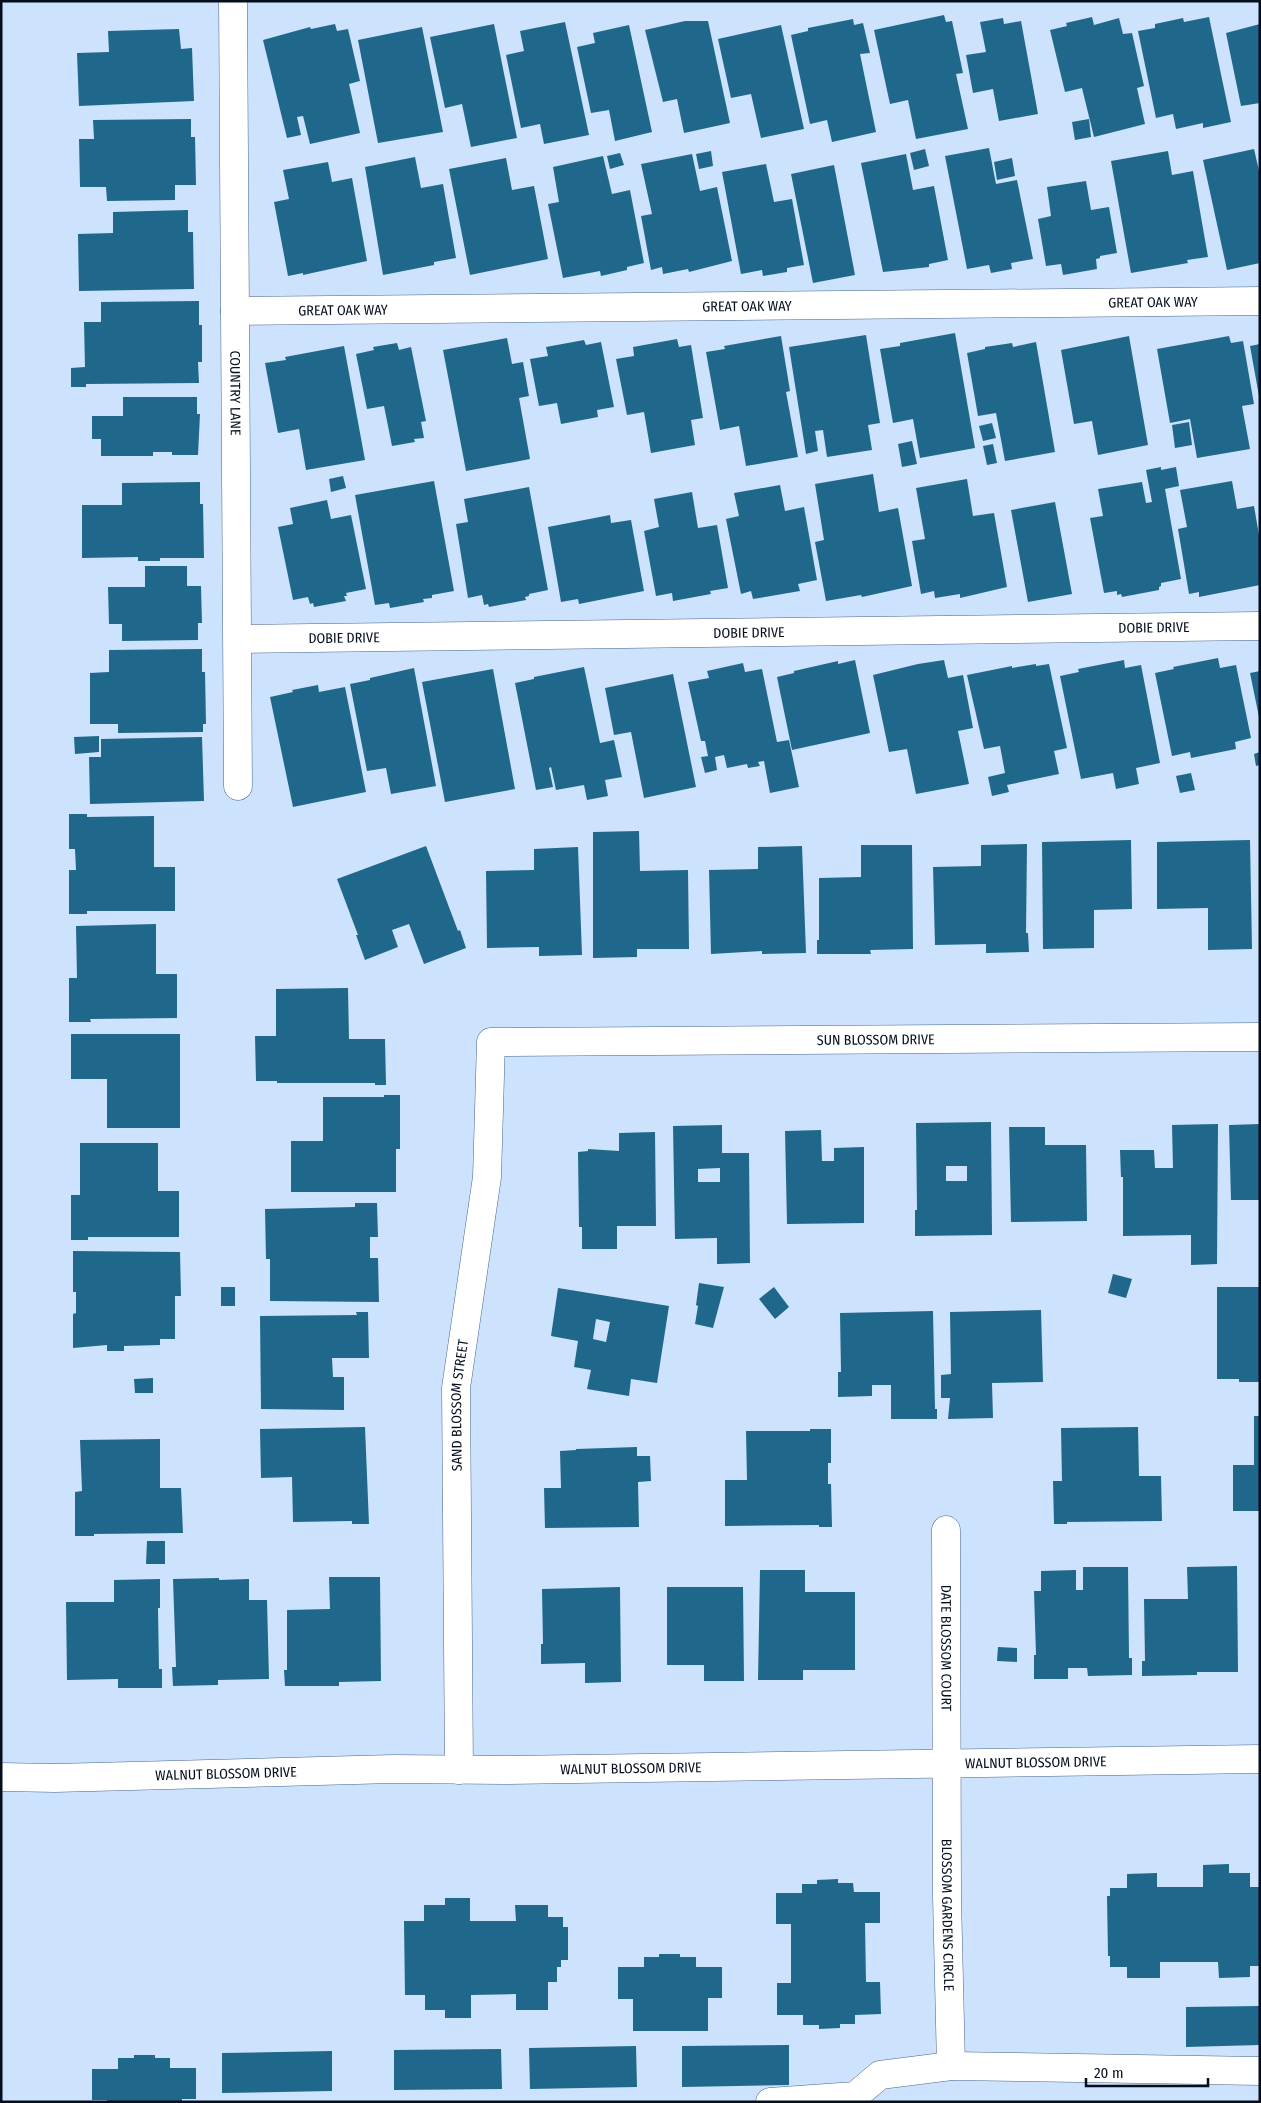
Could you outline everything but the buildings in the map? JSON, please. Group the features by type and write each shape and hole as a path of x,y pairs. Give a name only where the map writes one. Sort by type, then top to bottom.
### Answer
{"street":[{"name":"COUNTRY LANE","path":"233,1 238,786"},
{"name":"GREAT OAK WAY","path":"235,311 1260,301"},
{"name":"DOBIE DRIVE","path":"238,638 1260,626"},
{"name":"SUN BLOSSOM DRIVE","path":"492,1042 1260,1037"},
{"name":"SAND BLOSSOM STREET","path":"459,1770 456,1388 487,1177 492,1042"},
{"name":"DATE BLOSSOM COURT","path":"946,1530 948,1764"},
{"name":"WALNUT BLOSSOM DRIVE","path":"1,1778 393,1769 459,1770 1260,1759"},
{"name":"BLOSSOM GARDENS CIRCLE","path":"948,1764 947,1897 951,2066"},
{"path":"770,2102 855,2096 880,2075 951,2066 1260,2071"}]}
